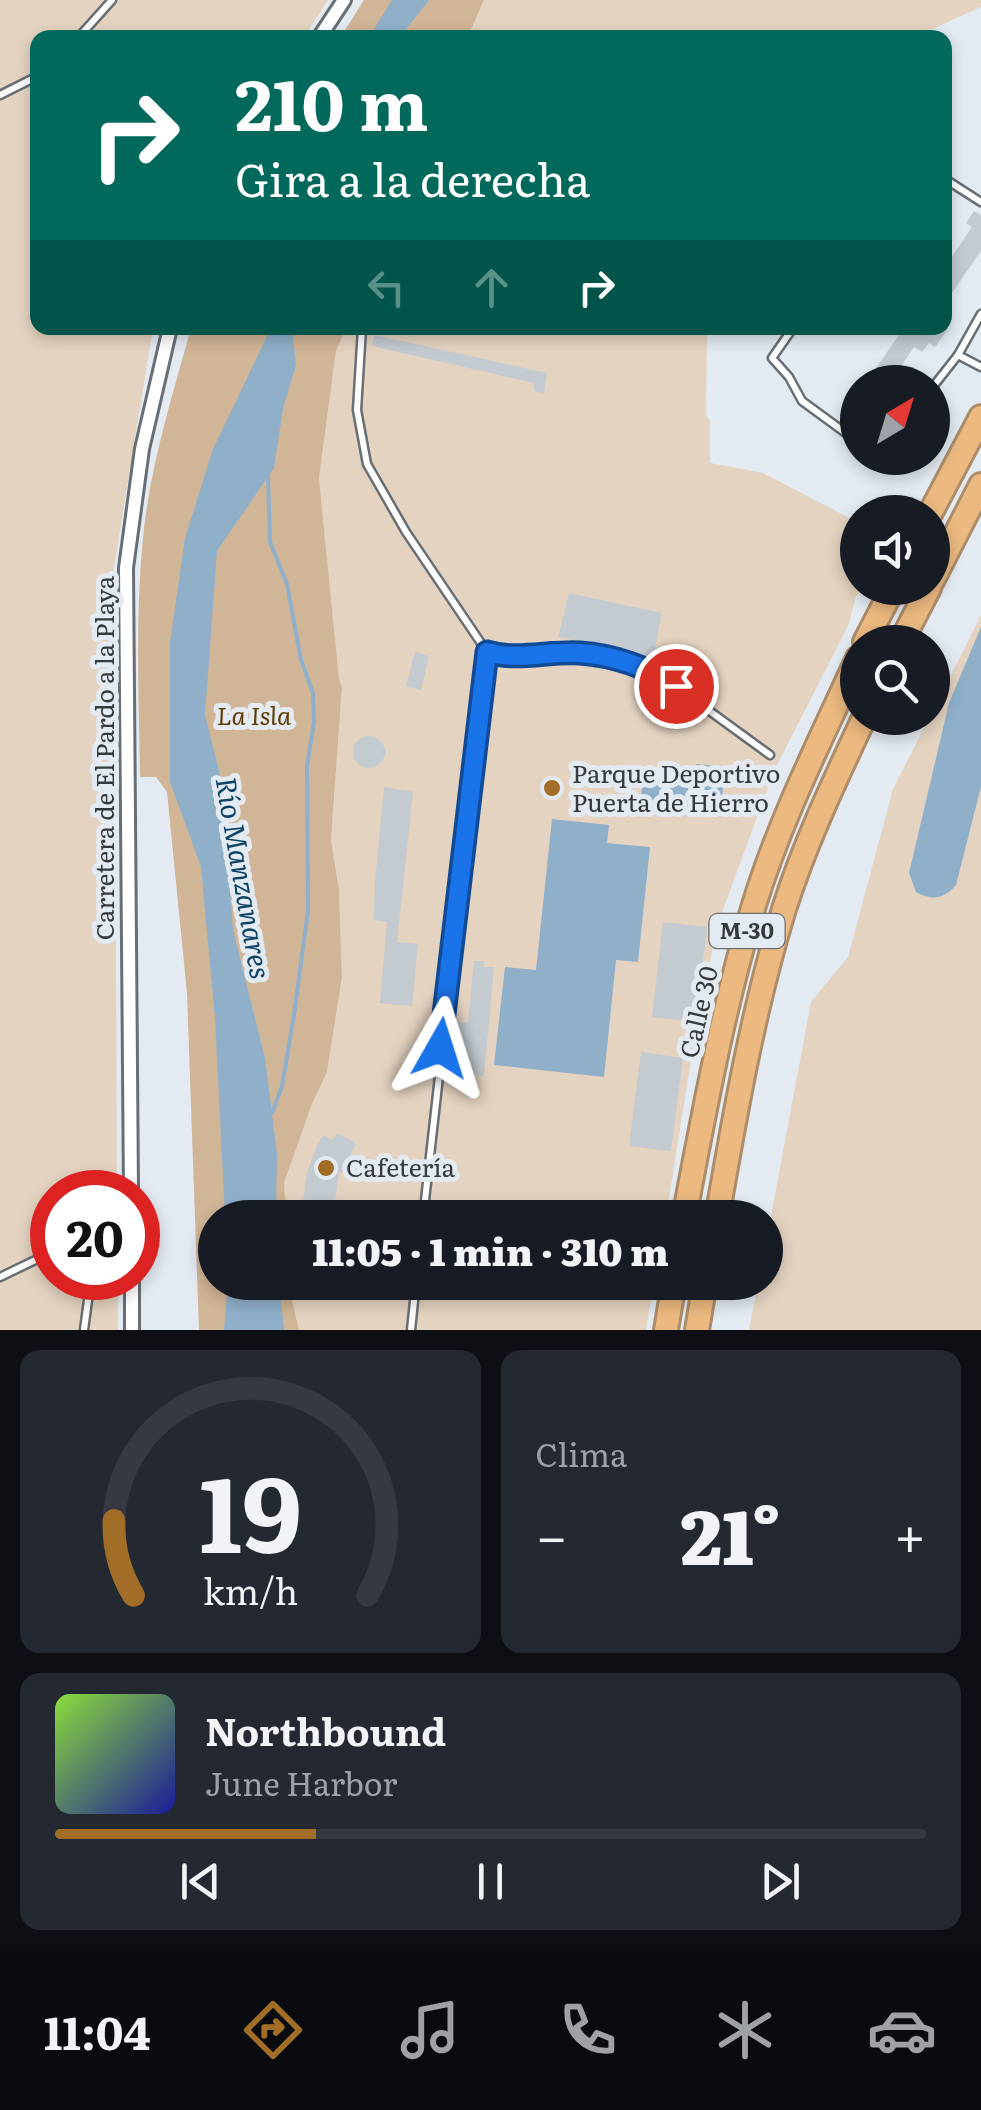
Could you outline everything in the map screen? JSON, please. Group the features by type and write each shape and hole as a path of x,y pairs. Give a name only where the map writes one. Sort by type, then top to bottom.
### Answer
{"highway":[{"path":"939,495 979,417"},
{"path":"950,546 981,485"},
{"path":"963,520 981,499"},
{"name":"Calle 30","path":"688,1200 726,1008 754,903 792,802 840,697"},
{"name":"M-30","path":"720,1200 758,1006 785,908 818,816 856,735"},
{"path":"666,1330 671,1300"},
{"path":"697,1330 702,1300"}],"street":[{"path":"324,30 344,0"},
{"name":"Carretera de El Pardo a la Playa","path":"131,1170 126,568 142,448 168,335"},
{"path":"132,1300 132,1330"}],"lane":[{"path":"85,30 112,0"},
{"path":"0,95 30,80"},
{"path":"952,183 981,202"},
{"path":"950,366 981,314"},
{"path":"362,335 357,410 367,464 406,532 487,652 504,657 583,653 656,672 770,755"},
{"path":"788,335 772,358 802,401 840,429"},
{"path":"958,356 981,367"},
{"path":"425,1200 487,652"},
{"path":"0,1277 30,1263"},
{"path":"84,1330 87,1300"},
{"path":"412,1330 414,1300"}],"shaded area":[{"path":"0,0 328,0 309,30 30,30 30,335 152,335 114,567 117,1170 30,1170 30,1300 118,1300 118,1330 0,1330"},
{"path":"484,0 981,0 981,7 930,30 471,30"},
{"name":"Parque Deportivo Puerta de Hierro","path":"343,335 707,335 710,463 763,473 840,513 840,605 854,605 848,625 840,625 840,642 774,771 717,926 669,1200 286,1200 284,1183 327,1072 342,977 339,890 331,840 342,687 319,478 336,351"},
{"path":"981,615 981,1330 749,1330 755,1300 783,1300 783,1200 774,1200 811,1002 848,957 893,789 920,735 950,735 950,677"},
{"path":"292,1300 651,1300 646,1330 299,1330"}],"green space":[{"path":"364,0 484,0 471,30 345,30"},
{"name":"La Isla","path":"189,335 343,335 336,351 319,478 342,687 331,840 339,890 342,977 327,1072 284,1183 286,1200 198,1200 198,1300 292,1300 299,1330 199,1330 187,993 167,792 156,777 140,777 141,568 151,485"}],"water":[{"path":"392,0 429,0 405,30 373,30"},
{"path":"268,335 293,335 296,365 283,408 274,468 217,551 205,715 222,783 233,930 265,1058 277,1154 276,1200 224,1200 215,1019 201,867 170,782 170,642 185,538 213,449"},
{"path":"981,627 981,787 956,885 942,896 927,897 916,892 909,873 941,735 950,735 950,701"},
{"path":"696,764 725,767 720,817 640,808 643,779 693,784"},
{"path":"552,819 609,825 607,843 650,847 638,962 616,960 604,1077 494,1065 505,967 536,970"},
{"path":"227,1300 281,1300 284,1330 224,1330"}],"building":[{"path":"974,211 981,215 981,251 952,293 952,257 972,227 966,223"},
{"path":"374,335 547,373 544,393 534,391 534,383 372,346"},
{"path":"899,335 944,335 935,347 929,343 922,352 914,347 902,365 878,365"},
{"path":"569,593 662,613 653,657 558,637"},
{"path":"415,652 429,656 421,690 406,686"},
{"path":"369,736 380,741 385,752 380,763 369,768 358,763 353,752 358,741"},
{"path":"384,787 413,792 397,942 418,944 412,1006 380,1003 387,922 374,920"},
{"path":"663,922 707,927 696,1022 652,1017"},
{"path":"474,961 494,967 484,1076 446,1071 452,1021 468,1023"},
{"path":"641,1052 683,1058 671,1151 629,1146"},
{"name":"Cafetería","path":"337,1133 356,1143 342,1173 339,1172 335,1200 303,1200 307,1172 317,1146 323,1135 333,1140"}],"waterway":[{"path":"268,477 270,542 287,584 301,660 313,693 314,722 307,766 308,911 282,1086 272,1113"}],"place":[{"name":"Parque Deportivo Puerta de Hierro","path":"552,788"},
{"name":"Cafetería","path":"326,1168"}],"route":[{"path":"440,1048 487,652 504,657 583,653 656,672 676,686"}],"water label":[{"name":"Río Manzanares","path":"243,878"}]}
